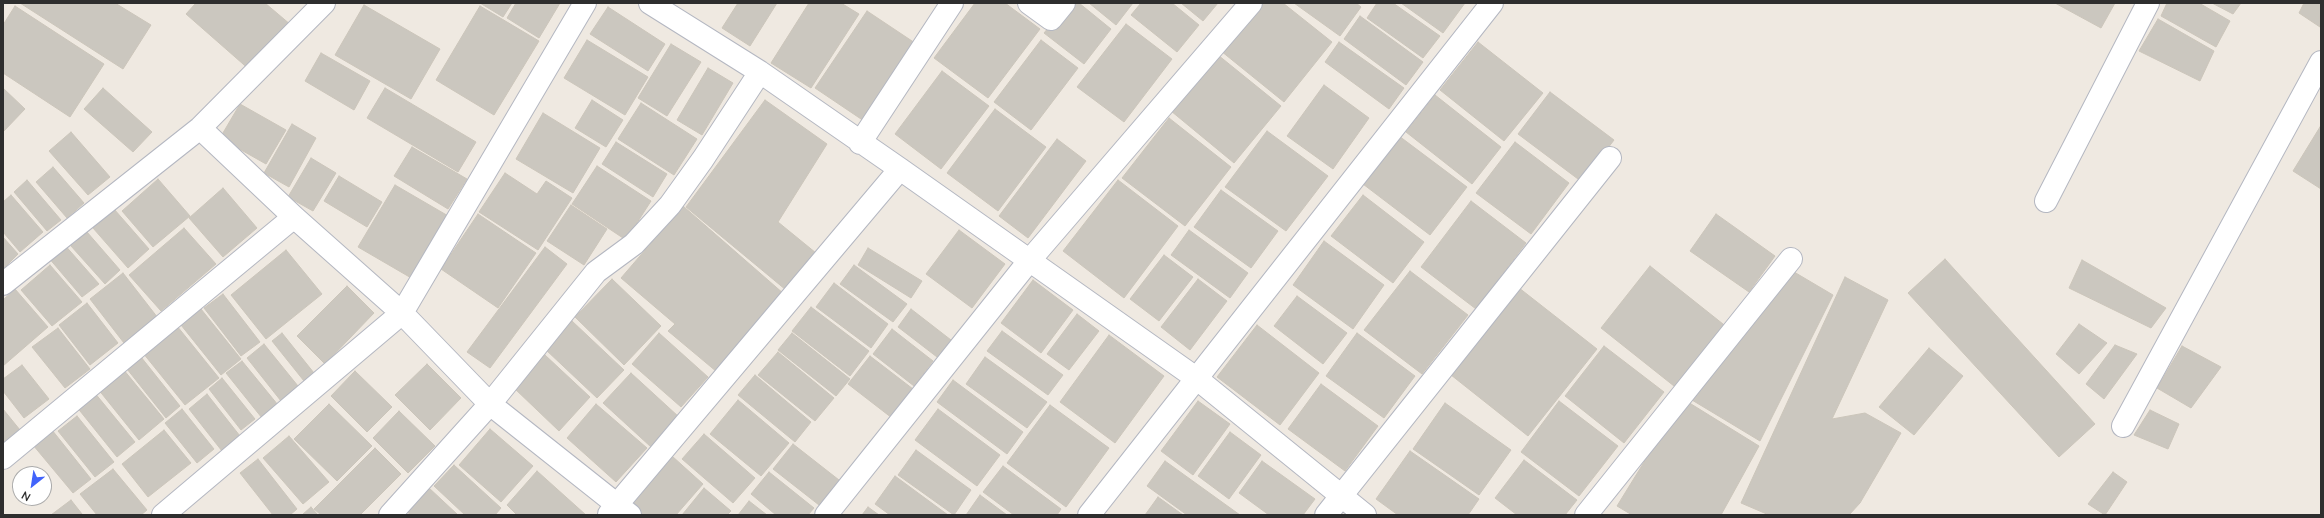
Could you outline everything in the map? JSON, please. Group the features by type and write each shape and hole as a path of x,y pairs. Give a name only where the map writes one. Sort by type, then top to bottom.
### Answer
{"street":[{"path":"3,284 200,128 324,3"},
{"path":"163,515 402,313 585,3"},
{"path":"650,3 760,72 1196,378 1342,494 1365,515"},
{"path":"860,143 952,3"},
{"path":"1029,3 1051,19 1064,3"},
{"path":"826,515 1029,261 1251,3"},
{"path":"1089,515 1492,3"},
{"path":"2046,201 2148,3"},
{"path":"2123,426 2321,62"},
{"path":"390,515 490,404 596,272 634,244 670,205 703,159 760,72"},
{"path":"200,128 294,217 402,313 490,404 618,511 900,169"},
{"path":"1326,515 1610,158"},
{"path":"3,458 294,217"},
{"path":"1586,515 1791,259"}],"building":[{"path":"20,3 115,3 151,25 123,69"},
{"path":"196,3 265,3 291,25 251,71 186,14"},
{"path":"480,3 512,3 503,17"},
{"path":"516,3 560,3 539,38 507,18"},
{"path":"738,3 777,3 750,46 722,28"},
{"path":"809,3 841,3 859,14 811,88 771,63"},
{"path":"975,3 1005,3 1040,29 988,98 934,58"},
{"path":"1069,3 1079,3 1111,29 1084,64 1044,33"},
{"path":"1089,3 1133,3 1116,25"},
{"path":"1141,3 1172,3 1199,25 1177,52 1131,15"},
{"path":"1181,3 1218,3 1203,21"},
{"path":"1260,3 1283,3 1332,42 1284,102 1221,51"},
{"path":"1294,3 1356,3 1361,7 1340,36"},
{"path":"1377,3 1393,3 1440,36 1423,58 1367,18"},
{"path":"1401,3 1465,3 1443,33"},
{"path":"2055,3 2115,3 2101,28"},
{"path":"2167,3 2199,3 2230,21 2216,47 2161,16"},
{"path":"2212,3 2241,3 2233,14"},
{"path":"2304,3 2321,3 2320,27 2299,13"},
{"path":"364,5 440,49 411,99 335,55"},
{"path":"15,6 104,64 70,117 3,73 3,25"},
{"path":"480,6 539,41 494,115 436,80"},
{"path":"608,7 665,44 648,71 590,34"},
{"path":"867,11 915,43 864,121 815,88"},
{"path":"1360,16 1423,62 1406,85 1344,39"},
{"path":"2158,19 2214,51 2200,81 2139,51"},
{"path":"1126,24 1172,59 1124,122 1077,87"},
{"path":"587,40 648,77 625,115 564,78"},
{"path":"1041,40 1078,68 1031,130 994,102"},
{"path":"1339,42 1404,88 1389,109 1325,62"},
{"path":"1478,42 1543,93 1504,141 1440,90"},
{"path":"671,44 701,62 667,116 638,98"},
{"path":"321,53 370,81 354,110 305,81"},
{"path":"1218,55 1281,106 1234,163 1171,111"},
{"path":"708,68 733,83 702,135 677,120"},
{"path":"942,71 989,106 941,169 895,134"},
{"path":"1324,85 1369,118 1333,169 1287,136"},
{"path":"3,88 25,109 3,132"},
{"path":"103,88 152,132 133,152 84,109"},
{"path":"385,88 476,142 458,172 367,118"},
{"path":"1550,92 1614,140 1582,182 1518,134"},
{"path":"1435,95 1501,147 1472,184 1406,132"},
{"path":"592,100 623,120 606,147 575,128"},
{"path":"765,100 827,144 778,222 816,253 786,290 686,207"},
{"path":"641,103 697,139 674,175 618,139"},
{"path":"240,104 286,130 266,164 220,138"},
{"path":"995,109 1046,147 998,211 947,173"},
{"path":"543,113 600,148 573,193 516,159"},
{"path":"1169,118 1231,167 1185,226 1122,178"},
{"path":"292,124 316,138 289,187 264,173"},
{"path":"2321,127 2321,189 2293,171"},
{"path":"1267,131 1328,176 1286,231 1225,187"},
{"path":"71,132 110,177 88,195 49,151"},
{"path":"1395,133 1467,187 1430,235 1359,181"},
{"path":"1057,139 1086,161 1028,238 999,216"},
{"path":"616,142 667,174 653,197 602,164"},
{"path":"1515,142 1569,183 1531,234 1476,193"},
{"path":"412,147 467,179 448,209 394,176"},
{"path":"311,158 336,173 313,211 288,197"},
{"path":"597,166 651,201 626,240 572,204"},
{"path":"53,167 84,203 67,218 36,182"},
{"path":"505,173 537,194 546,181 572,198 538,250 479,212"},
{"path":"339,176 382,202 367,227 324,201"},
{"path":"158,179 190,216 153,247 122,211"},
{"path":"27,180 61,220 47,231 14,192"},
{"path":"1118,180 1178,226 1124,298 1063,251"},
{"path":"395,185 450,217 413,279 358,247"},
{"path":"223,188 257,228 223,257 189,218"},
{"path":"1221,190 1278,231 1251,268 1194,227"},
{"path":"11,195 43,232 20,252 3,232 3,202"},
{"path":"1363,195 1424,242 1393,283 1331,236"},
{"path":"1471,201 1526,243 1476,309 1421,267"},
{"path":"571,205 607,229 584,265 547,241"},
{"path":"683,206 784,294 717,372 668,331 675,324 621,278"},
{"path":"114,209 149,249 128,268 93,228"},
{"path":"478,214 536,253 498,308 441,269"},
{"path":"1716,214 1775,256 1749,292 1690,251"},
{"path":"184,228 216,264 161,311 129,275"},
{"path":"959,230 1005,264 972,308 926,274"},
{"path":"1189,230 1248,273 1230,298 1171,255"},
{"path":"87,232 120,270 105,284 71,246"},
{"path":"3,237 18,254 3,269"},
{"path":"1324,241 1384,285 1353,329 1293,285"},
{"path":"63,243 99,284 82,297 48,257"},
{"path":"545,247 567,264 490,368 467,352"},
{"path":"868,248 922,281 911,298 858,265"},
{"path":"286,250 322,294 266,339 231,295"},
{"path":"1164,255 1193,277 1159,321 1130,299"},
{"path":"1945,259 2095,424 2059,457 1908,293"},
{"path":"2082,260 2166,308 2151,328 2069,288"},
{"path":"50,265 82,302 52,326 21,290"},
{"path":"854,265 907,304 893,322 840,284"},
{"path":"1650,266 1728,328 1679,390 1601,328"},
{"path":"1789,269 1833,295 1760,441 1687,397"},
{"path":"1410,271 1468,315 1422,374 1364,330"},
{"path":"123,273 158,318 124,343 90,299"},
{"path":"1845,277 1888,300 1832,419 1865,413 1901,433 1860,503 1849,515 1769,515 1741,503"},
{"path":"612,279 661,326 624,365 575,317"},
{"path":"1198,279 1227,301 1190,350 1161,327"},
{"path":"1033,280 1073,310 1041,353 1001,323"},
{"path":"834,283 888,324 871,348 816,307"},
{"path":"1514,284 1597,349 1528,436 1446,371"},
{"path":"347,286 374,313 325,364 297,336"},
{"path":"15,289 48,327 3,366 3,300"},
{"path":"223,294 260,342 241,356 204,308"},
{"path":"1297,296 1347,333 1323,364 1274,326"},
{"path":"87,303 118,343 90,365 59,325"},
{"path":"811,307 869,351 850,376 792,331"},
{"path":"201,309 241,359 221,375 181,325"},
{"path":"911,309 951,340 937,357 898,327"},
{"path":"1077,314 1099,331 1069,370 1047,354"},
{"path":"572,321 624,370 597,398 545,349"},
{"path":"2079,324 2107,343 2079,374 2056,354"},
{"path":"1257,325 1319,373 1280,425 1217,377"},
{"path":"177,326 219,378 185,405 143,353"},
{"path":"58,328 90,369 65,388 32,347"},
{"path":"892,329 933,361 914,386 873,354"},
{"path":"1002,331 1063,375 1048,395 987,351"},
{"path":"282,333 314,373 304,381 272,341"},
{"path":"659,333 708,377 681,407 632,364"},
{"path":"792,333 850,379 836,396 778,350"},
{"path":"1357,333 1415,376 1384,418 1326,376"},
{"path":"1109,335 1164,376 1115,443 1060,402"},
{"path":"264,344 298,386 281,401 247,358"},
{"path":"2115,345 2137,354 2104,399 2086,384"},
{"path":"1604,346 1664,392 1624,443 1565,396"},
{"path":"2182,346 2221,367 2191,408 2157,388"},
{"path":"1929,348 1963,376 1914,435 1879,407"},
{"path":"778,352 834,398 815,421 758,375"},
{"path":"545,355 590,397 559,431 514,388"},
{"path":"870,356 913,389 892,418 848,384"},
{"path":"141,357 180,406 166,418 127,369"},
{"path":"985,357 1047,402 1027,428 966,384"},
{"path":"242,361 278,405 262,418 226,373"},
{"path":"427,364 461,398 430,430 395,395"},
{"path":"22,365 49,399 24,418 3,391 3,379"},
{"path":"123,369 164,419 139,440 98,389"},
{"path":"355,371 392,407 367,432 331,396"},
{"path":"631,373 679,417 651,447 603,403"},
{"path":"755,375 811,422 795,442 738,395"},
{"path":"222,378 255,419 241,430 209,389"},
{"path":"953,380 1023,432 1007,454 937,402"},
{"path":"1321,384 1378,426 1345,471 1288,429"},
{"path":"94,392 135,442 117,457 76,406"},
{"path":"207,394 240,436 222,451 189,409"},
{"path":"1683,399 1759,446 1721,515 1632,515 1617,506"},
{"path":"738,400 789,443 761,476 710,434"},
{"path":"1198,401 1230,424 1193,475 1161,451"},
{"path":"1559,401 1618,446 1579,496 1521,452"},
{"path":"1445,403 1511,450 1479,495 1413,449"},
{"path":"329,404 372,446 337,481 294,439"},
{"path":"596,404 647,448 616,482 567,438"},
{"path":"1050,405 1109,448 1066,507 1007,463"},
{"path":"3,409 20,430 3,443"},
{"path":"182,409 214,449 197,463 165,423"},
{"path":"938,409 1000,455 977,486 915,440"},
{"path":"2150,410 2179,424 2168,449 2134,435"},
{"path":"399,411 435,446 408,473 373,438"},
{"path":"77,416 114,462 95,477 58,431"},
{"path":"490,429 533,466 501,502 459,465"},
{"path":"52,430 91,479 73,493 33,445"},
{"path":"164,430 191,463 148,497 122,464"},
{"path":"1230,432 1261,455 1229,499 1198,476"},
{"path":"704,434 755,478 733,503 682,459"},
{"path":"289,436 329,482 303,504 263,458"},
{"path":"793,444 839,480 819,505 773,469"},
{"path":"375,448 401,474 360,515 321,515 314,509"},
{"path":"916,450 971,490 954,515 898,475"},
{"path":"1410,451 1479,499 1468,515 1398,515 1376,499"},
{"path":"672,456 703,484 676,515 641,515 629,504"},
{"path":"258,459 297,509 290,515 273,515 240,473"},
{"path":"1524,460 1577,500 1565,515 1517,515 1495,498"},
{"path":"1165,461 1240,515 1187,515 1147,486"},
{"path":"1262,461 1315,499 1303,515 1269,515 1239,493"},
{"path":"454,465 501,508 495,515 465,515 434,486"},
{"path":"1003,466 1061,509 1057,515 1014,515 983,492"},
{"path":"113,469 147,510 141,515 97,515 80,494"},
{"path":"537,471 586,515 517,515 507,505"},
{"path":"769,472 814,508 808,515 776,515 751,494"},
{"path":"2113,472 2127,482 2105,515 2088,504"},
{"path":"895,476 948,515 890,515 875,504"},
{"path":"428,487 458,515 411,515 406,511"},
{"path":"704,488 731,511 727,515 682,515"},
{"path":"980,495 1007,515 966,515"},
{"path":"1158,497 1183,515 1145,515"},
{"path":"71,500 82,514 51,515"},
{"path":"749,501 767,515 738,515"},
{"path":"311,507 318,515 302,515"},
{"path":"868,507 879,515 862,515"}]}
